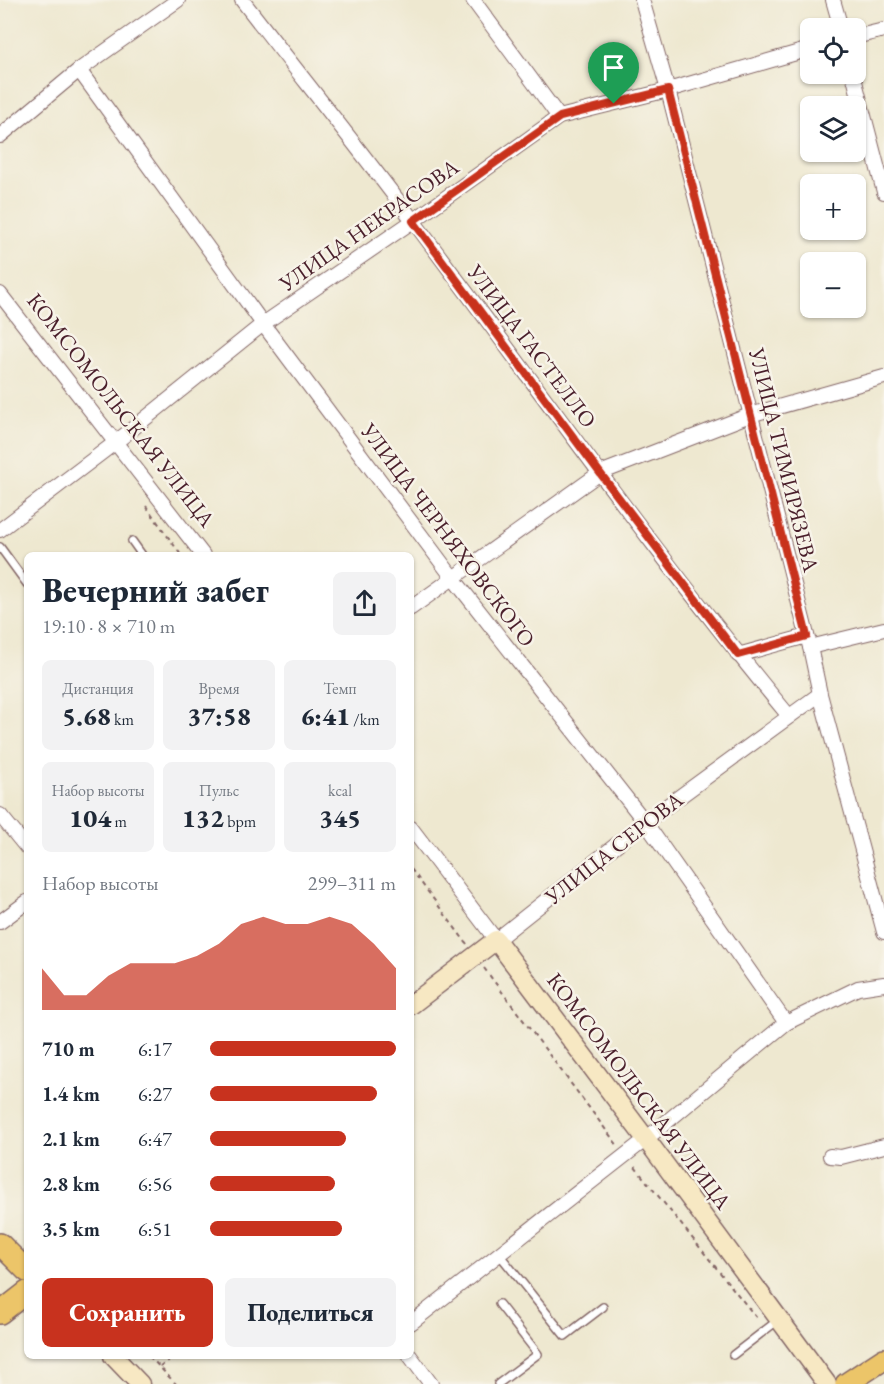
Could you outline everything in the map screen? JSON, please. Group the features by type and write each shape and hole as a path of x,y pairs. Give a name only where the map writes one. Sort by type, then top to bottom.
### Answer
{"main road":[{"name":"УЛИЦА СЕРОВА","path":"414,1003 496,940"},
{"name":"КОМСОМОЛЬСКАЯ УЛИЦА","path":"496,940 646,1139 773,1324 827,1384"},
{"path":"0,1244 24,1268"},
{"path":"0,1313 24,1294"},
{"path":"116,1359 140,1384"},
{"path":"846,1384 884,1359"}],"street":[{"path":"0,136 79,70 178,0"},
{"name":"УЛИЦА ГАСТЕЛЛО","path":"242,0 413,221 738,655 789,716"},
{"path":"473,0 560,117"},
{"name":"УЛИЦА ТИМИРЯЗЕВА","path":"642,0 668,90 809,641 820,694 884,932"},
{"path":"833,0 838,18"},
{"path":"866,34 884,30"},
{"name":"УЛИЦА НЕКРАСОВА","path":"0,530 116,442 263,324 560,117 668,90 800,53"},
{"name":"УЛИЦА ЧЕРНЯХОВСКОГО","path":"79,70 263,324 453,578 645,822 786,1023"},
{"path":"856,84 884,192"},
{"name":"КОМСОМОЛЬСКАЯ УЛИЦА","path":"0,294 201,552"},
{"path":"414,606 600,473 750,415 884,377"},
{"path":"738,655 884,629"},
{"name":"УЛИЦА СЕРОВА","path":"496,940 645,822 820,694"},
{"path":"0,815 24,844"},
{"name":"КОМСОМОЛЬСКАЯ УЛИЦА","path":"414,832 496,940"},
{"path":"0,922 24,904"},
{"path":"414,1321 646,1139 786,1023 858,988 884,984"},
{"path":"830,1156 841,1157 884,1146"},
{"path":"412,1359 431,1384"}],"lane":[{"path":"132,541 140,552"},
{"path":"0,547 24,580"},
{"path":"499,1254 565,1336 603,1307"},
{"path":"498,1384 538,1354 499,1304"},
{"path":"733,1355 773,1324"}],"path":[{"path":"142,501 179,552"},
{"path":"414,873 625,1155 773,1324"},
{"path":"152,1359 176,1384"},
{"path":"160,1367 171,1359"}],"route":[{"path":"668,90 807,636 738,655 413,221 560,117 614,104 668,90"}]}
